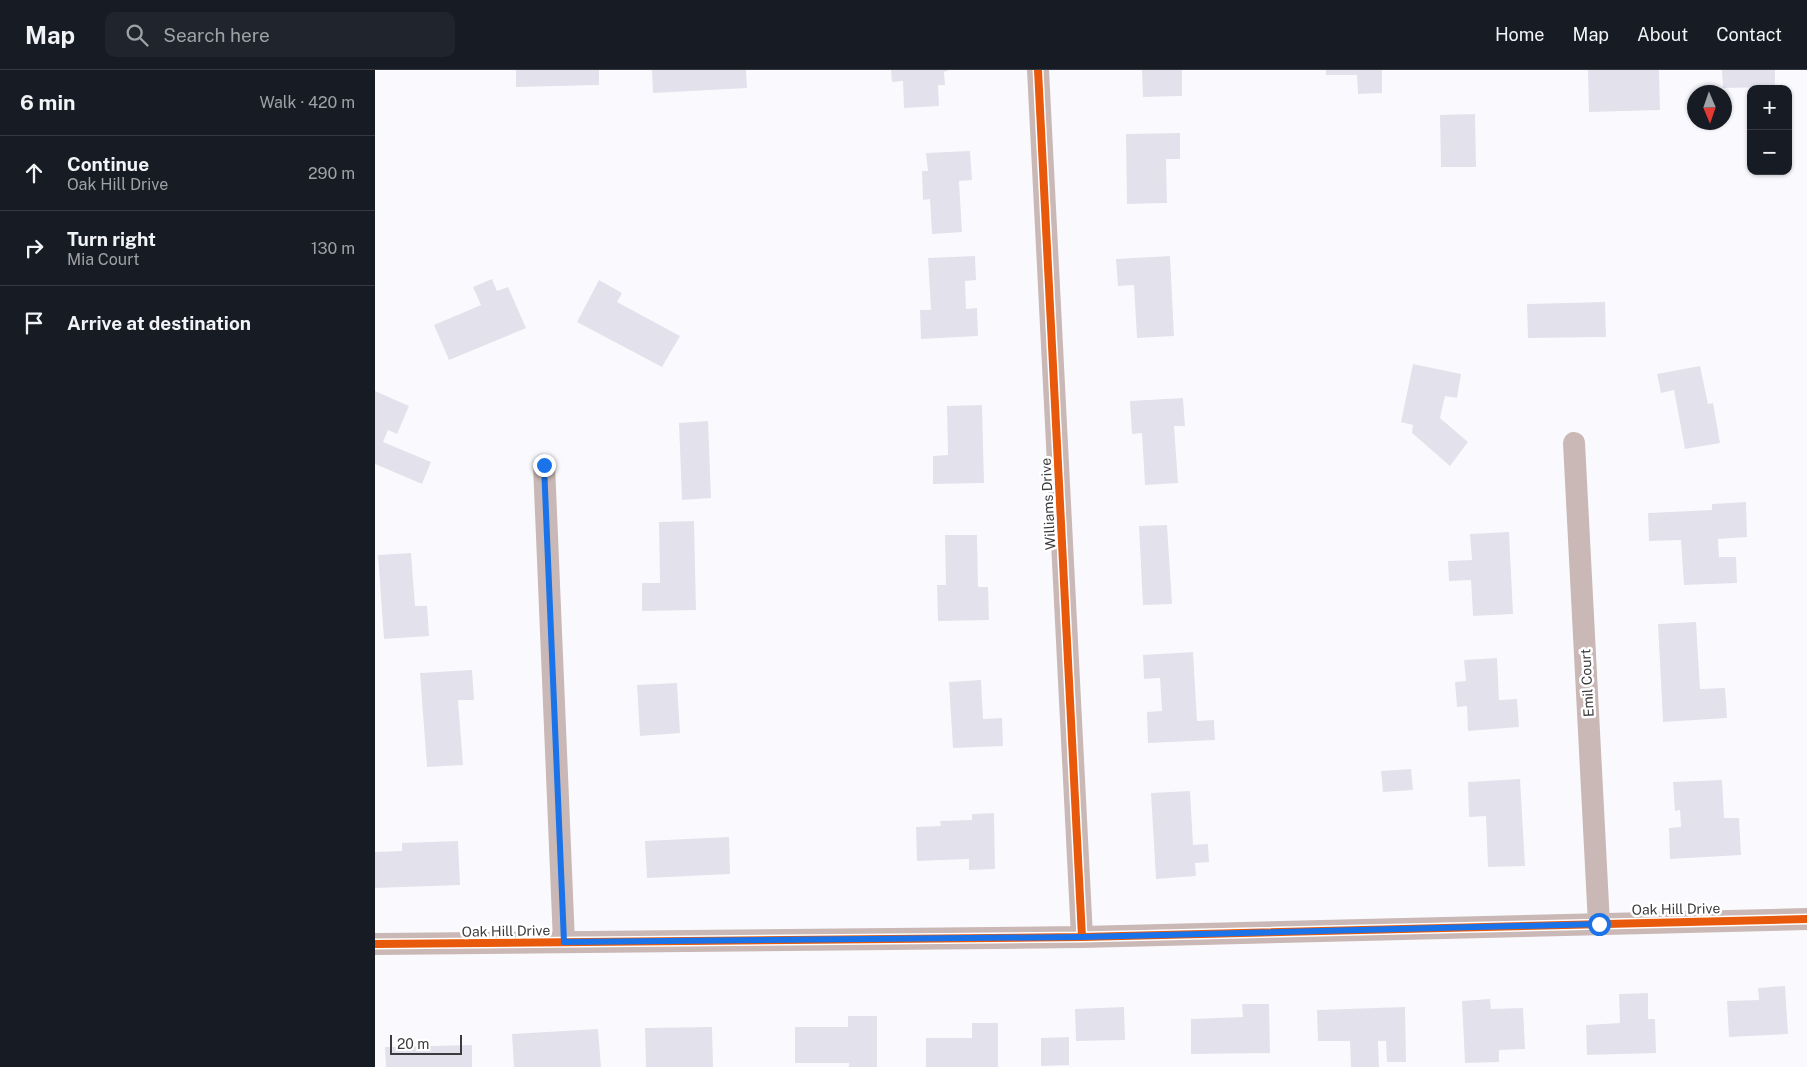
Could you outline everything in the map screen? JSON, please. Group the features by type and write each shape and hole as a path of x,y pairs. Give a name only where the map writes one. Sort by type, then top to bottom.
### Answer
{"street":[{"name":"Williams Drive","path":"1038,70 1082,937"},
{"name":"Emil Court","path":"1574,443 1599,924"},
{"path":"544,465 564,942"},
{"name":"Oak Hill Drive","path":"375,944 1082,937 1807,919"}],"building":[{"path":"516,70 599,70 599,85 516,87"},
{"path":"652,70 746,70 747,88 653,93"},
{"path":"891,70 949,70 944,72 945,85 938,85 939,106 904,108 903,81 892,82"},
{"path":"1142,70 1182,70 1182,96 1143,97"},
{"path":"1326,70 1382,70 1382,93 1358,94 1357,75 1326,75"},
{"path":"1588,70 1659,70 1660,110 1589,112"},
{"path":"1722,70 1775,70 1775,85 1747,85 1747,88 1732,88 1732,85 1723,85"},
{"path":"1475,114 1476,167 1441,167 1440,115"},
{"path":"1180,133 1180,159 1166,159 1167,203 1127,204 1126,134"},
{"path":"970,151 972,180 959,181 962,232 932,234 930,199 923,200 922,171 928,171 926,153"},
{"path":"975,256 976,280 965,281 966,309 977,308 978,336 921,339 920,310 931,310 928,258"},
{"path":"1170,256 1174,336 1137,338 1134,285 1118,286 1116,259"},
{"path":"492,279 497,291 508,287 526,328 449,360 434,325 481,305 473,287"},
{"path":"599,280 622,293 617,302 680,336 662,367 577,322"},
{"path":"1605,302 1606,337 1528,338 1527,304"},
{"path":"1413,364 1461,374 1457,398 1445,396 1440,418 1468,442 1450,466 1412,433 1413,425 1401,422"},
{"path":"1700,366 1708,404 1713,403 1720,443 1685,449 1674,390 1661,393 1657,374"},
{"path":"375,391 409,406 397,434 388,430 383,442 431,462 422,484 375,464"},
{"path":"1183,398 1185,426 1174,426 1178,483 1145,485 1142,433 1132,434 1130,401"},
{"path":"982,405 984,483 933,484 933,456 948,455 947,406"},
{"path":"708,421 711,498 682,500 679,423"},
{"path":"1746,502 1747,537 1718,539 1719,557 1736,557 1737,583 1684,585 1681,540 1649,541 1648,513 1712,510 1712,504"},
{"path":"694,521 696,610 642,611 642,583 660,583 659,522"},
{"path":"1167,525 1172,604 1143,605 1139,526"},
{"path":"1509,532 1513,614 1473,616 1471,580 1449,581 1448,561 1472,560 1470,534"},
{"path":"945,535 977,535 978,587 988,587 989,620 938,621 937,585 946,585"},
{"path":"411,553 415,606 427,606 429,636 384,639 378,555"},
{"path":"1696,622 1700,689 1725,688 1727,718 1663,722 1658,624"},
{"path":"1193,652 1197,721 1214,720 1215,740 1148,743 1147,712 1162,711 1160,678 1144,679 1143,655"},
{"path":"1497,658 1499,700 1517,699 1519,727 1468,731 1467,706 1457,707 1455,682 1466,681 1464,660"},
{"path":"472,670 474,700 458,700 463,765 427,767 420,673"},
{"path":"981,680 983,719 1002,718 1003,746 953,748 949,682"},
{"path":"677,683 680,733 640,736 637,685"},
{"path":"1411,769 1413,790 1383,792 1381,771"},
{"path":"1520,779 1525,866 1488,867 1486,816 1469,817 1468,782"},
{"path":"1722,780 1724,818 1739,818 1741,855 1670,859 1669,828 1681,827 1680,810 1675,811 1673,782"},
{"path":"1190,791 1193,845 1208,844 1209,862 1195,863 1196,876 1156,879 1151,793"},
{"path":"994,813 995,869 969,870 969,859 917,861 916,827 941,826 940,821 972,820 972,814"},
{"path":"729,837 730,874 647,878 645,841"},
{"path":"458,841 460,885 375,888 375,852 402,851 402,843"},
{"path":"1785,986 1788,1034 1729,1037 1727,1001 1759,1000 1758,988"},
{"path":"1648,993 1648,1019 1655,1019 1656,1053 1587,1055 1586,1025 1620,1023 1619,994"},
{"path":"1490,999 1491,1009 1523,1008 1525,1049 1499,1050 1499,1062 1465,1063 1462,1001"},
{"path":"1242,1004 1269,1004 1270,1053 1191,1054 1191,1019 1243,1017"},
{"path":"1124,1007 1125,1040 1076,1041 1075,1009"},
{"path":"1405,1007 1406,1062 1387,1062 1386,1041 1378,1041 1379,1067 1351,1067 1350,1041 1318,1041 1317,1010"},
{"path":"848,1016 877,1016 877,1067 849,1067 849,1063 795,1063 795,1027 848,1027"},
{"path":"972,1023 998,1023 998,1067 926,1067 926,1038 972,1038"},
{"path":"712,1027 713,1067 646,1067 645,1028"},
{"path":"598,1029 601,1067 514,1067 512,1034"},
{"path":"1069,1037 1069,1065 1041,1066 1041,1038"},
{"path":"472,1045 472,1067 386,1067 385,1047"}],"cycle path":[{"path":"1038,70 1082,937"},
{"path":"375,944 1082,937 1807,919"}],"route":[{"path":"544,465 564,942 1082,937 1599,924"}]}
